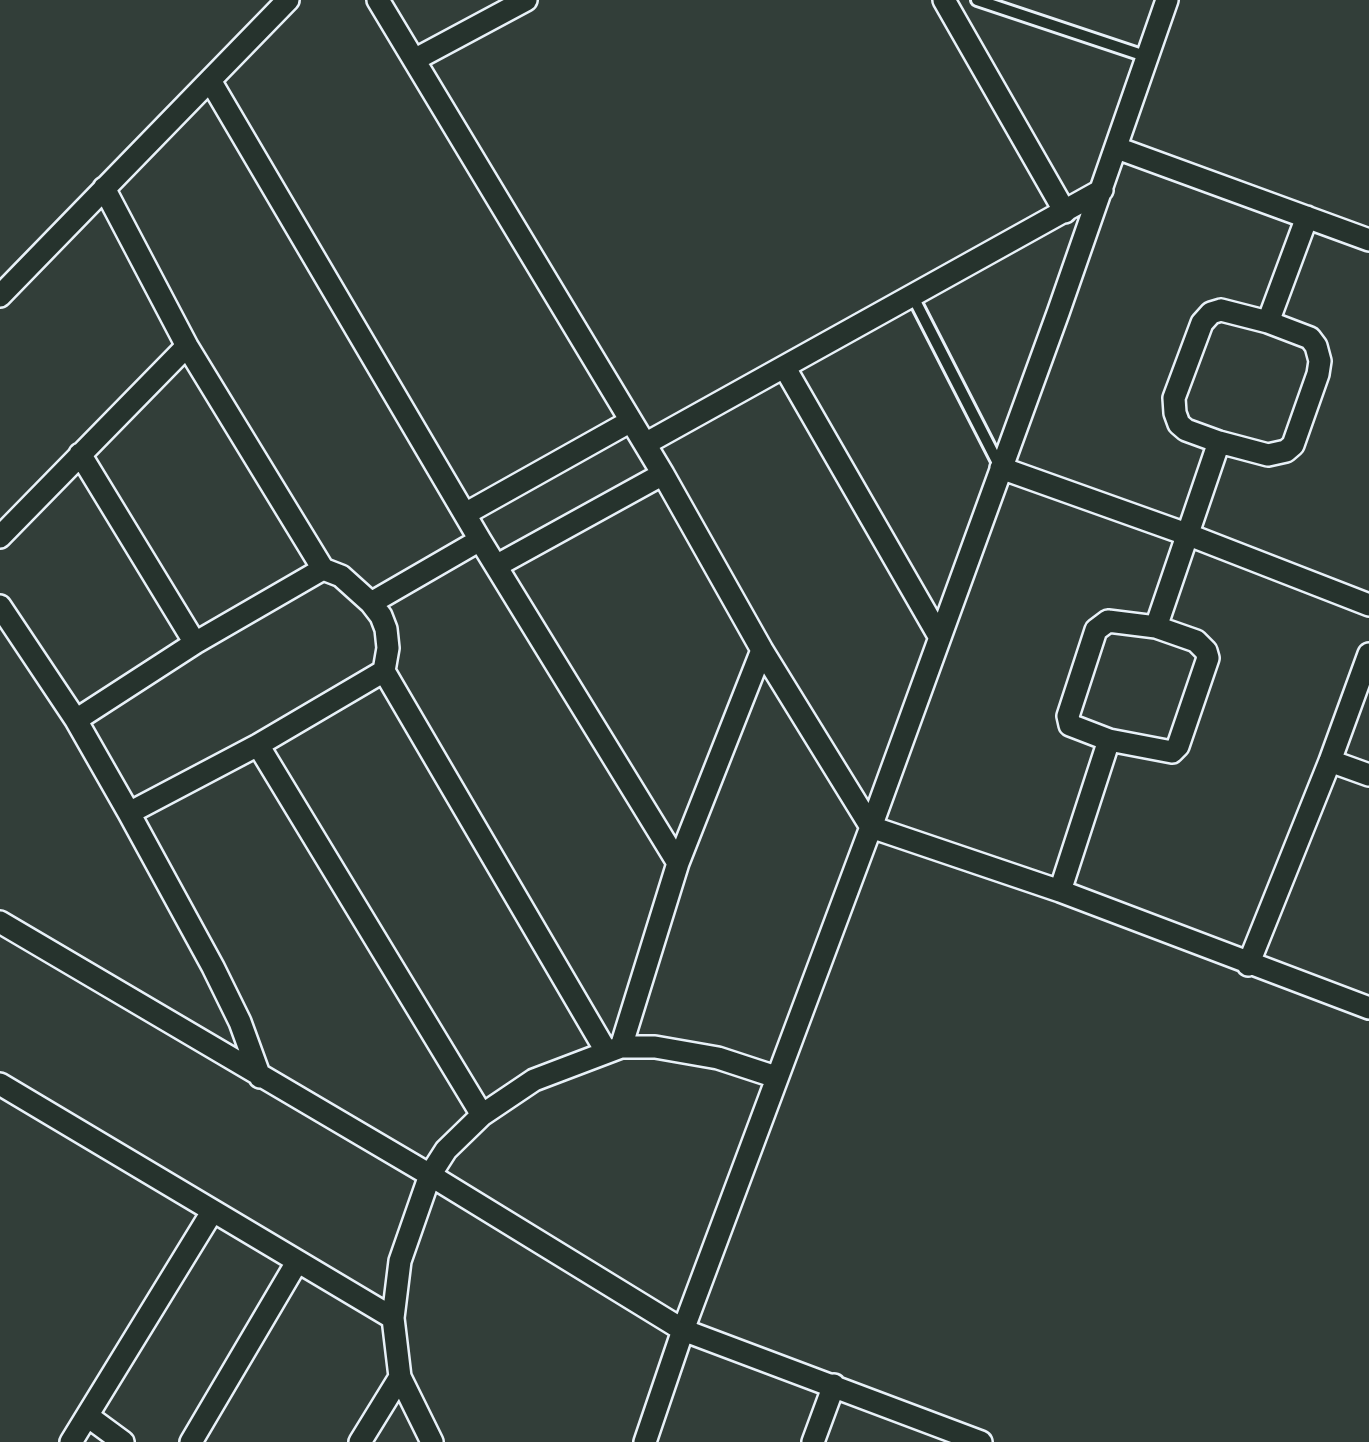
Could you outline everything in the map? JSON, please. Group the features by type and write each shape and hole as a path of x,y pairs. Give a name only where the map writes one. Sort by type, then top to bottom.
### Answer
{"street":[{"path":"0,296 288,0"},
{"path":"378,0 663,474 761,650 871,827 1060,891 1369,1009"},
{"path":"414,60 526,0"},
{"path":"944,0 1065,212"},
{"path":"645,1442 682,1330 871,827 1102,190 1167,0"},
{"path":"211,82 480,540 678,863"},
{"path":"1117,148 1369,240"},
{"path":"104,188 187,346 323,569 341,576 381,615 386,629 384,671 613,1049"},
{"path":"645,444 1102,190"},
{"path":"1268,322 1307,217"},
{"path":"1221,310 1268,322 1310,338 1319,354 1318,374 1293,445 1286,452 1268,455 1186,430 1175,413 1174,398 1202,323 1211,313 1221,310"},
{"path":"0,537 187,346"},
{"path":"785,368 939,636"},
{"path":"465,514 631,421"},
{"path":"1156,627 1219,442"},
{"path":"80,454 195,643"},
{"path":"1001,468 1189,535 1369,605"},
{"path":"496,566 663,474"},
{"path":"371,603 480,540"},
{"path":"76,720 195,643 323,569"},
{"path":"0,606 76,720 130,813 214,967 240,1022 260,1077"},
{"path":"1108,621 1120,621 1156,627 1196,640 1206,650 1208,658 1178,746 1172,752 1108,740 1072,726 1069,722 1096,630 1108,621"},
{"path":"613,1049 678,863 761,650"},
{"path":"1248,965 1330,761 1369,654"},
{"path":"130,813 258,745 384,671"},
{"path":"1060,891 1108,740"},
{"path":"258,745 481,1115"},
{"path":"1330,761 1369,775"},
{"path":"0,922 430,1175 682,1330 978,1441"},
{"path":"432,1442 400,1377 393,1318 400,1261 430,1175 446,1150 481,1115 534,1080 613,1049 655,1046 705,1056 776,1077"},
{"path":"0,1084 393,1318"},
{"path":"71,1442 89,1417 212,1212"},
{"path":"191,1442 298,1262"},
{"path":"360,1442 400,1377"},
{"path":"813,1442 834,1385"},
{"path":"89,1417 123,1442"}],"lane":[{"path":"978,0 1148,57"},
{"path":"912,295 1001,468"}]}
